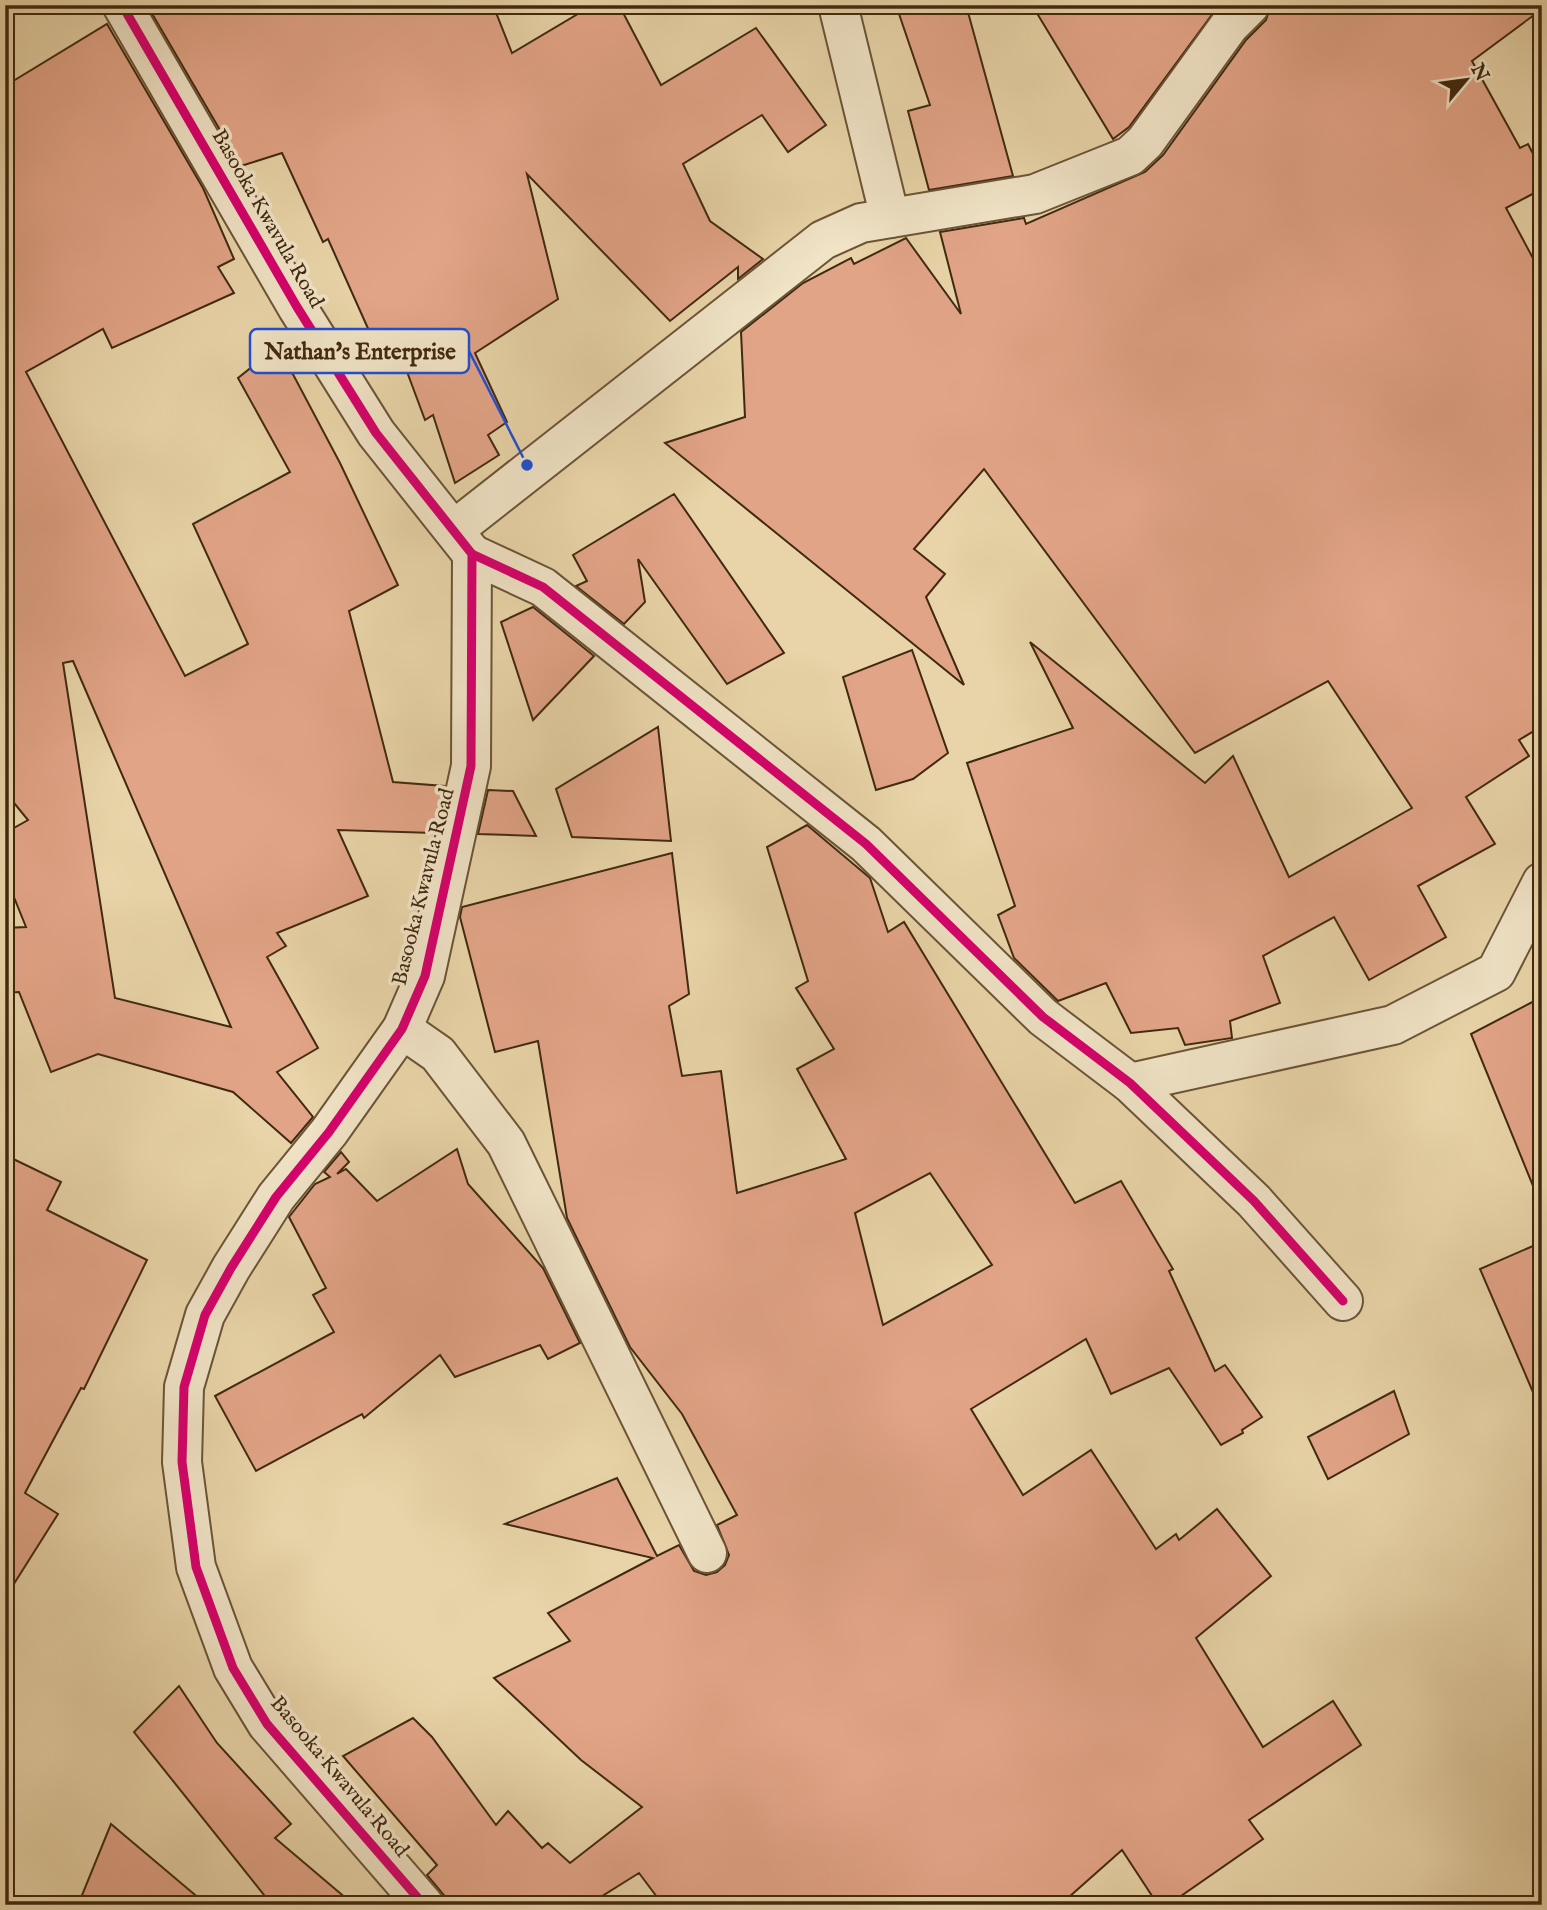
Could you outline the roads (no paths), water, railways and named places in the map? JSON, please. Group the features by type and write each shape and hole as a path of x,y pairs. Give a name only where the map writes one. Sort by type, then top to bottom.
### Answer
{"street":[{"name":"Basooka Kwavula Road","path":"122,5 297,307 376,433 463,542 471,766 425,976 402,1029 329,1132 276,1197 205,1315 184,1387 182,1462 196,1567 233,1668 267,1724 424,1905"},
{"path":"838,5 890,218"},
{"path":"1250,5 1229,26 1145,142 1130,156 1035,194 861,223 822,240 463,542 543,587 866,844 1043,1017 1129,1083 1254,1201 1343,1301"},
{"path":"1129,1083 1393,1025 1496,972 1542,882"},
{"path":"402,1029 438,1054 506,1143 707,1553"}],"place":[{"name":"Nathan's Enterprise","path":"527,465"}]}
